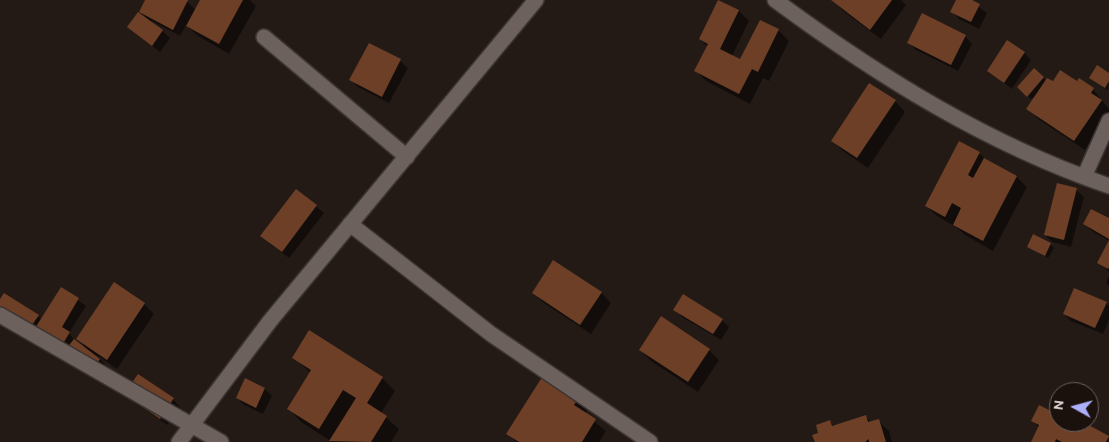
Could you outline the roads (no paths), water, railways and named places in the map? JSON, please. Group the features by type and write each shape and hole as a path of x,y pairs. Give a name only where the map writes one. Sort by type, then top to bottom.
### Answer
{"street":[{"path":"179,442 270,321 536,0"},
{"path":"775,0 917,97 1015,149 1109,186"},
{"path":"264,37 407,157"},
{"path":"1084,177 1109,121"},
{"path":"350,224 491,334 650,442"},
{"path":"0,315 221,442"}]}
